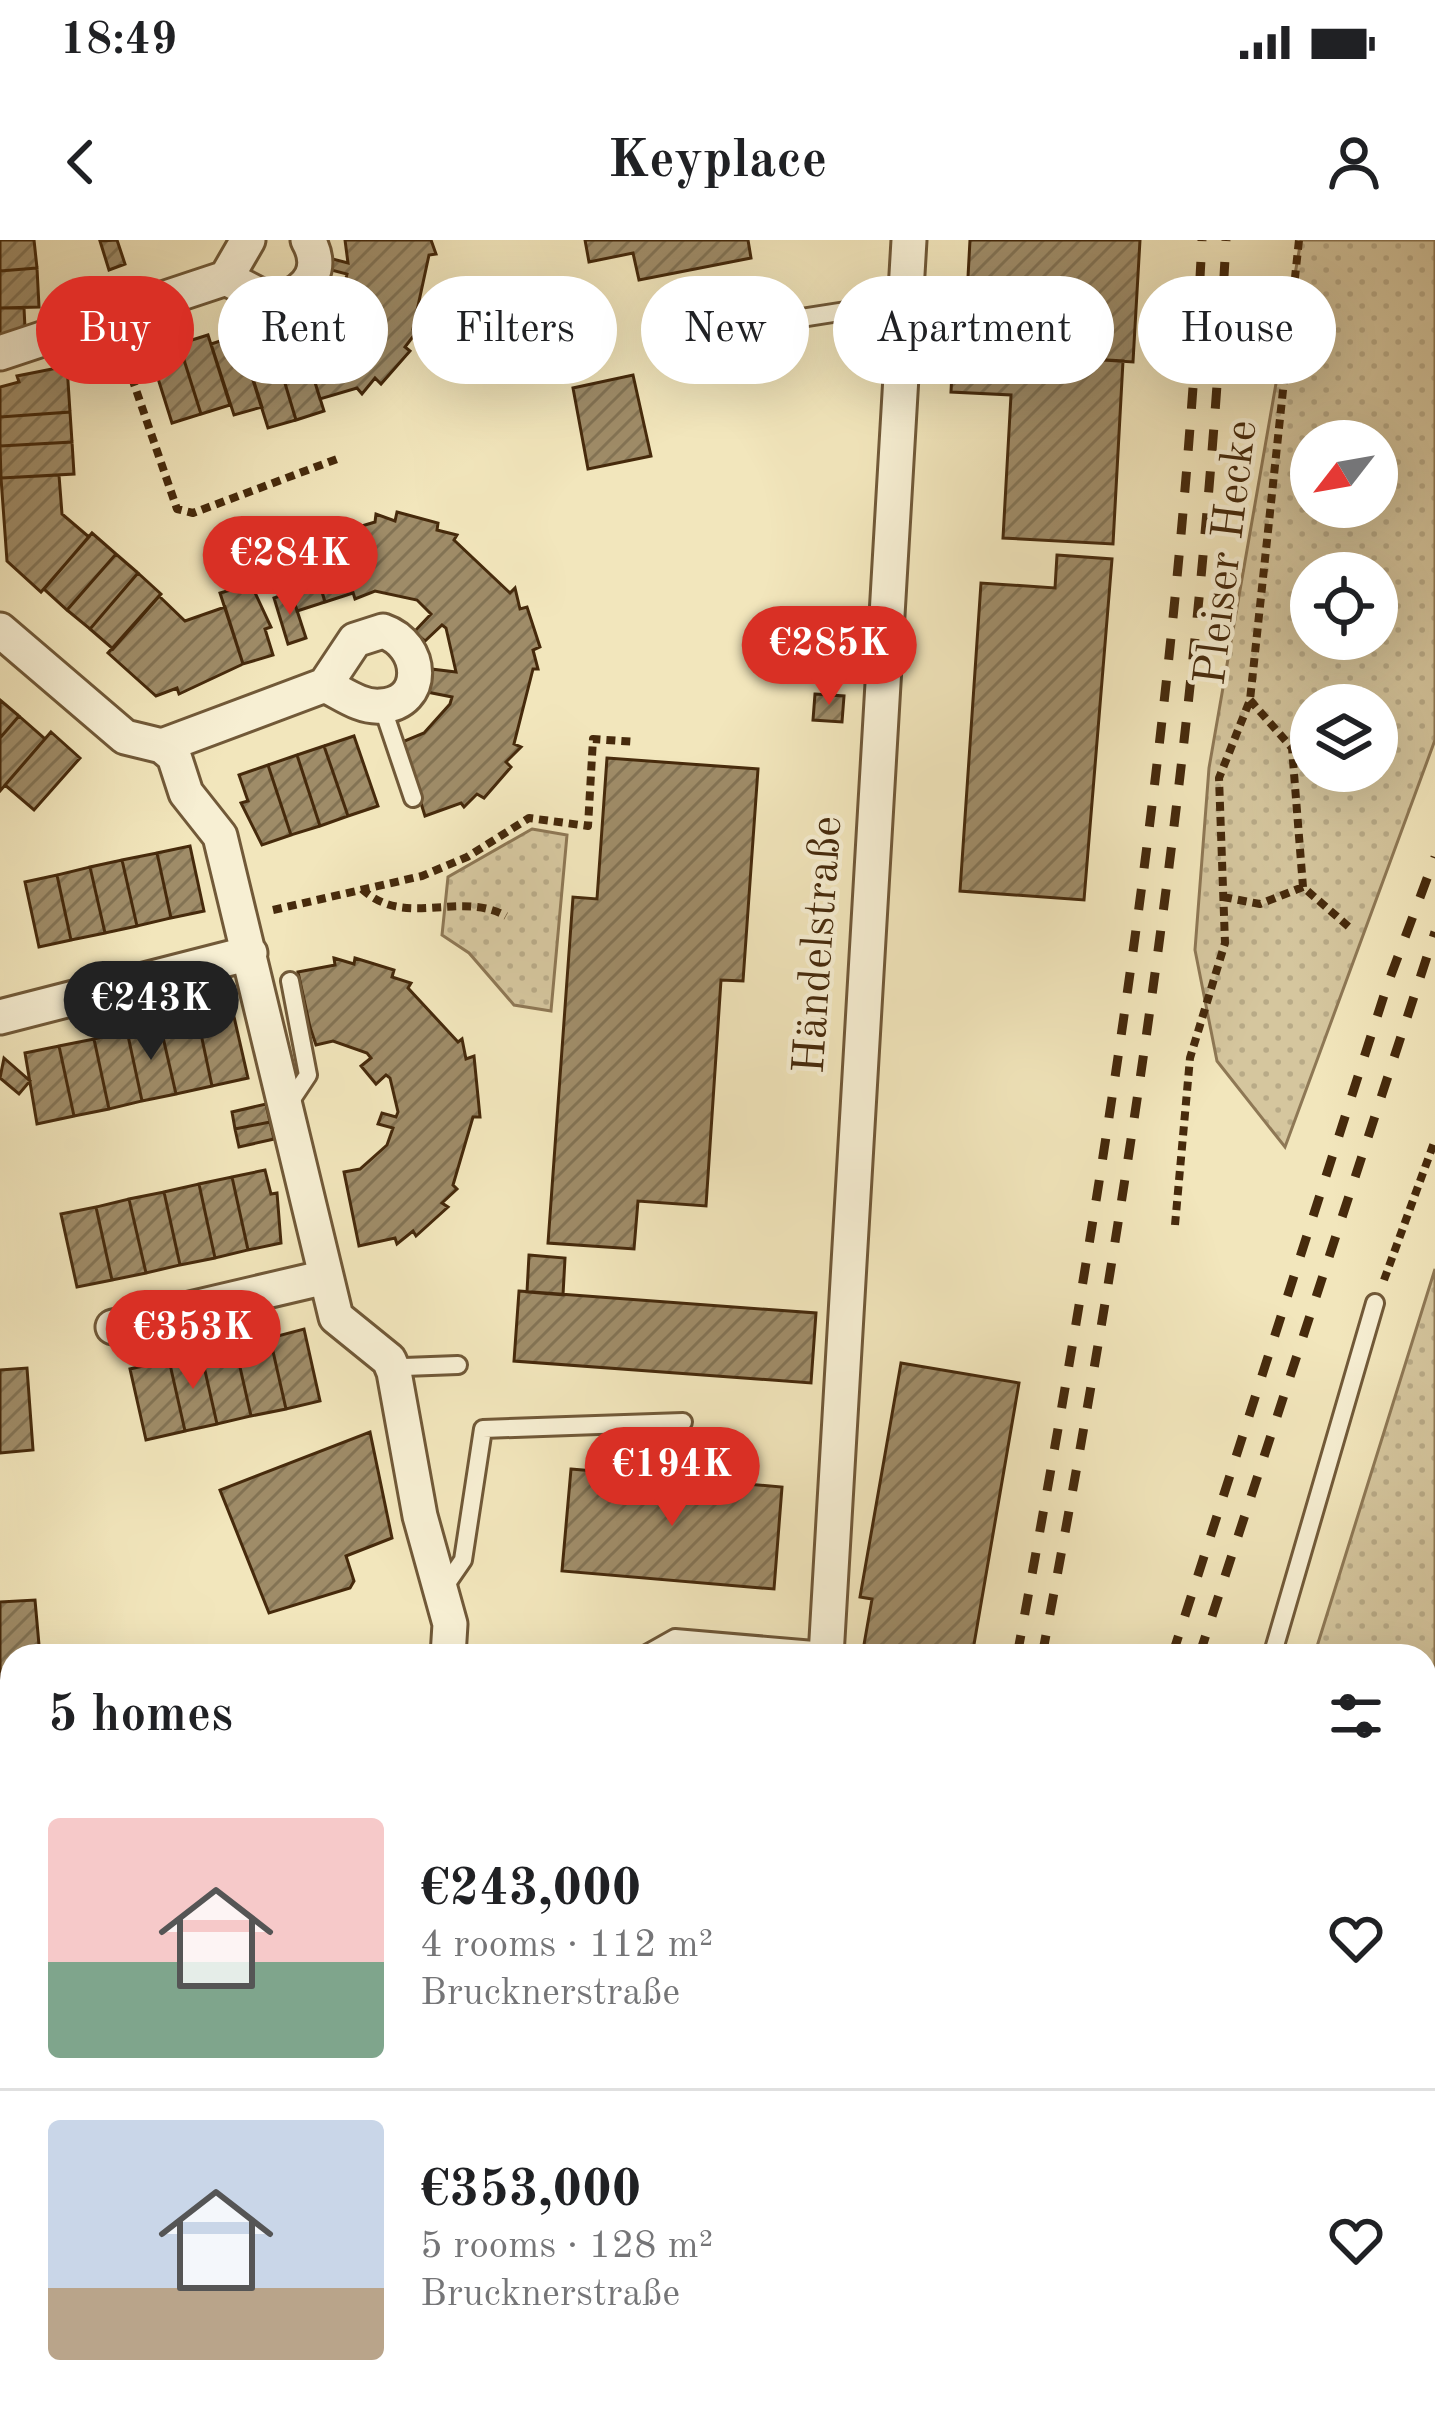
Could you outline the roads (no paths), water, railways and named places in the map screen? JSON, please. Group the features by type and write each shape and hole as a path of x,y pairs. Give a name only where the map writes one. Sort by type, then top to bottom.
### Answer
{"street":[{"path":"227,276 248,240"},
{"path":"308,240 314,251 312,276"},
{"name":"Händelstraße","path":"907,276 909,240"},
{"path":"0,353 218,281"},
{"name":"Händelstraße","path":"827,1644 901,384"},
{"path":"0,630 125,737 162,746 174,756 186,793 220,836 336,1317 388,1360 394,1372 449,1624 448,1644"},
{"path":"162,746 325,685 355,640 382,631 408,645 416,672 402,697 382,706 360,704 325,685"},
{"path":"0,1017 250,953"},
{"path":"113,1327 326,1277"}],"lane":[{"path":"382,706 412,798"},
{"path":"286,1108 308,1075 290,981"},
{"path":"1276,1644 1375,1304"},
{"path":"394,1372 404,1367 458,1365"},
{"path":"440,1593 464,1560 483,1429 683,1422"},
{"path":"664,1644 675,1638 735,1644"}],"railway":[{"path":"1019,1644 1079,1304 1133,951 1175,596 1202,240"},
{"path":"1044,1644 1105,1305 1158,951 1199,596 1226,240"},
{"path":"1176,1644 1387,986 1435,857"},
{"path":"1203,1644 1435,932"}]}
